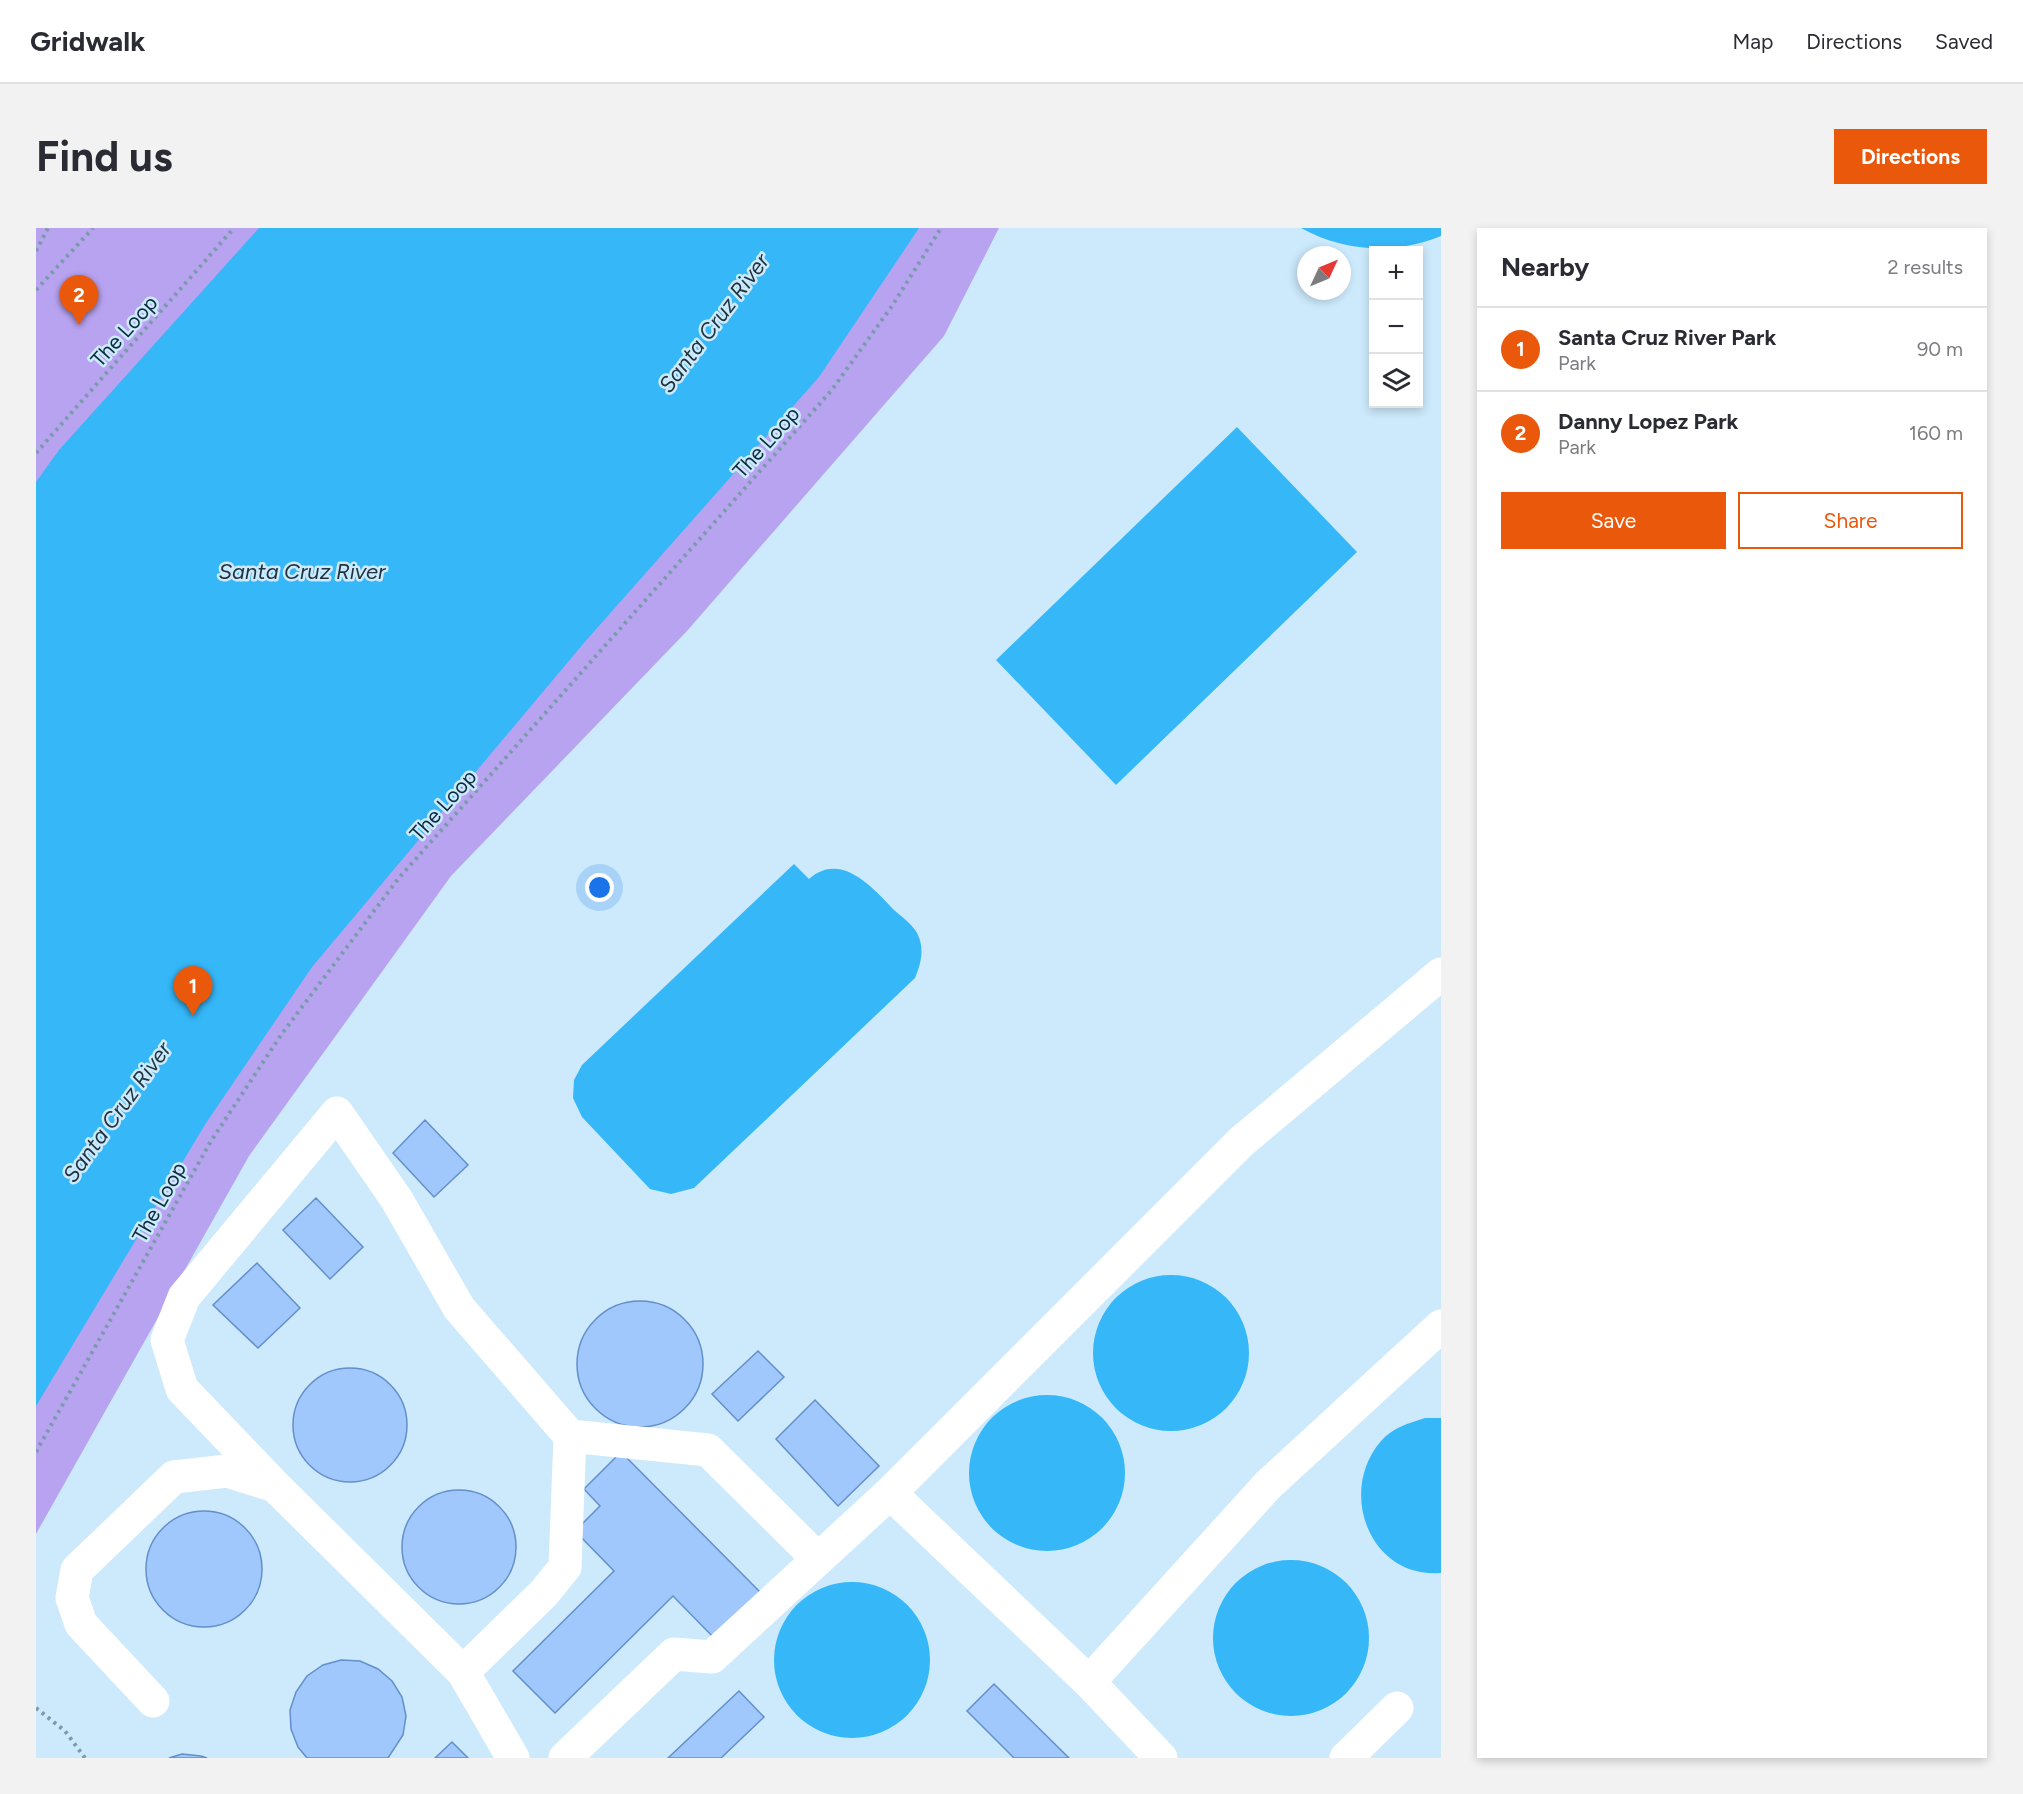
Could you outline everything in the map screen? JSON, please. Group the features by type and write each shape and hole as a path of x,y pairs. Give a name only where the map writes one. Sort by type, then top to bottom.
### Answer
{"lane":[{"path":"565,1758 674,1654 712,1657 890,1493 1241,1142 1441,974"},
{"path":"463,1672 544,1593 565,1567 570,1436 459,1308 397,1200 337,1113 184,1297 167,1340 182,1389 276,1487 463,1672 513,1758"},
{"path":"1089,1682 1268,1485 1441,1326"},
{"path":"570,1436 708,1450 818,1559"},
{"path":"153,1701 81,1624 72,1598 77,1570 174,1477 227,1471 276,1487"},
{"path":"890,1493 1089,1682 1161,1758"},
{"path":"1346,1758 1397,1708"}],"path":[{"path":"36,251 48,228"},
{"path":"36,290 93,228"},
{"name":"The Loop","path":"36,453 234,228"},
{"name":"The Loop","path":"36,1452 211,1141 280,1035 346,945 405,871 831,391 892,306 941,228"},
{"path":"36,1708 65,1731 85,1758"}],"shaded area":[{"name":"Santa Cruz River","path":"36,228 999,228 944,336 687,631 451,876 249,1156 36,1534"}],"water":[{"name":"Santa Cruz River","path":"259,228 919,228 819,377 583,644 312,967 206,1123 36,1406 36,482 59,450"},
{"path":"1301,228 1441,228 1441,236 1405,246 1369,246 1369,248 1352,246 1318,236"},
{"path":"1237,427 1357,552 1116,785 996,660"},
{"path":"794,864 809,879 821,871 833,869 844,870 855,875 910,924 921,944 921,956 915,978 694,1188 671,1194 650,1189 582,1117 573,1098 574,1080 582,1065"},
{"path":"1171,1275 1186,1276 1201,1281 1226,1298 1243,1323 1248,1338 1248,1368 1243,1383 1226,1408 1201,1425 1186,1430 1171,1431 1156,1430 1141,1425 1116,1408 1099,1383 1094,1368 1093,1353 1094,1338 1099,1323 1116,1298 1141,1281 1156,1276"},
{"path":"1047,1395 1077,1401 1102,1418 1119,1443 1125,1473 1119,1503 1102,1528 1077,1545 1047,1551 1017,1545 992,1528 975,1503 969,1473 975,1443 992,1418 1017,1401"},
{"path":"1425,1418 1441,1418 1441,1573 1416,1571 1395,1562 1379,1547 1368,1528 1362,1507 1362,1484 1368,1462 1381,1441 1396,1429"},
{"path":"1291,1560 1321,1566 1346,1583 1363,1608 1369,1638 1363,1668 1346,1693 1321,1710 1291,1716 1261,1710 1236,1693 1219,1668 1213,1638 1219,1608 1236,1583 1261,1566"},
{"path":"852,1582 882,1588 907,1605 924,1630 930,1660 924,1690 907,1715 882,1732 852,1738 822,1732 797,1715 780,1690 774,1660 780,1630 797,1605 822,1588"}],"building":[{"path":"425,1120 468,1165 434,1197 393,1153"},
{"path":"316,1198 363,1247 330,1279 283,1230"},
{"path":"257,1263 300,1308 258,1348 213,1305"},
{"path":"640,1301 664,1306 685,1319 698,1340 703,1364 698,1388 685,1409 664,1422 640,1427 616,1422 595,1409 582,1388 577,1364 582,1340 595,1319 616,1306"},
{"path":"758,1351 784,1377 738,1421 712,1394"},
{"path":"350,1368 372,1372 391,1384 403,1403 407,1425 403,1447 391,1466 372,1478 350,1482 328,1478 309,1466 297,1447 293,1425 297,1403 309,1384 328,1372"},
{"path":"815,1400 879,1466 838,1506 776,1439"},
{"path":"621,1452 762,1594 716,1640 673,1596 555,1713 513,1671 614,1571 575,1531 600,1506 584,1489"},
{"path":"459,1490 481,1494 500,1506 512,1525 516,1547 512,1569 500,1588 481,1600 459,1604 437,1600 418,1588 406,1569 402,1547 406,1525 418,1506 437,1494"},
{"path":"204,1511 226,1516 245,1528 257,1547 262,1569 257,1591 245,1610 226,1622 204,1627 182,1622 163,1610 151,1591 146,1569 151,1547 163,1528 182,1516"},
{"path":"341,1660 360,1661 378,1669 392,1681 402,1697 406,1716 403,1735 388,1758 307,1758 298,1747 291,1729 290,1710 296,1692 307,1676 323,1665"},
{"path":"994,1684 1069,1758 1014,1758 967,1711"},
{"path":"739,1691 764,1717 721,1758 668,1758"},
{"path":"452,1742 468,1758 435,1758"},
{"path":"182,1754 201,1756 207,1758 169,1758"}],"place":[{"name":"Danny Lopez Park","path":"79,325"},
{"name":"Santa Cruz River Park","path":"193,1016"}]}
